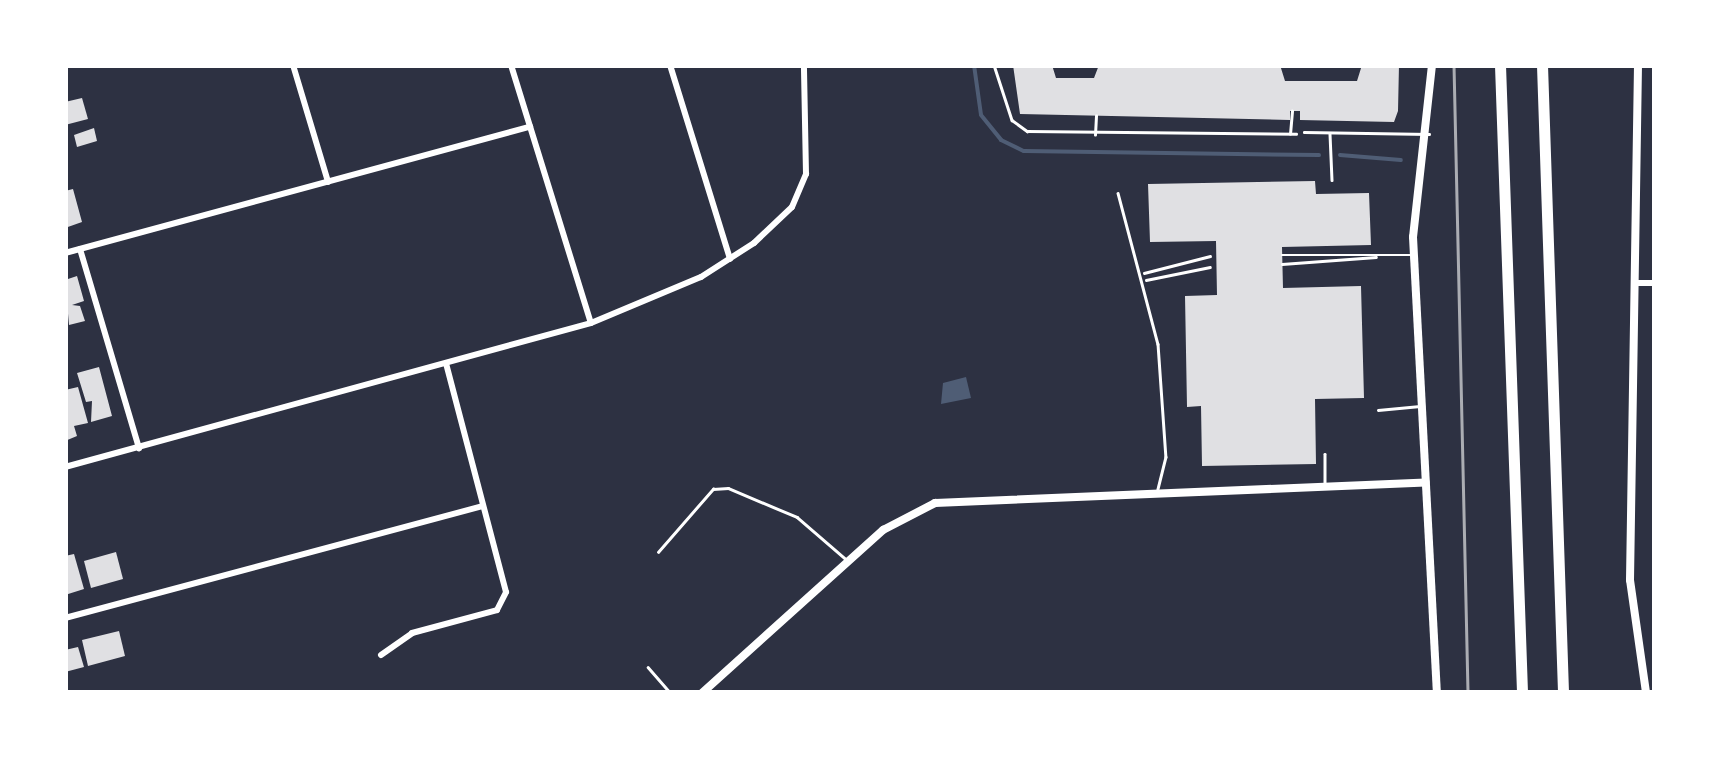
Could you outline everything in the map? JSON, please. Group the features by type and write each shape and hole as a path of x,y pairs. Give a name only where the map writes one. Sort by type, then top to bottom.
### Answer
{"highway":[{"path":"1500,65 1522,693"},
{"path":"1542,65 1564,693"}],"street":[{"path":"293,65 328,182"},
{"path":"511,65 590,323"},
{"path":"670,65 730,258"},
{"path":"65,467 590,323 730,258 792,207 806,174 804,65"},
{"path":"1432,65 1429,134 1413,255 1437,693"},
{"path":"1638,65 1630,580 1646,693"},
{"path":"65,252 530,127"},
{"path":"80,249 138,448"},
{"path":"1635,283 1655,284"},
{"path":"381,655 412,633 497,610 504,586 446,364"},
{"path":"702,693 898,519 935,503 1426,482"},
{"path":"65,618 482,506"},
{"path":"921,693 950,693"}],"lane":[{"path":"1304,132 1429,134"},
{"path":"1330,132 1332,180"},
{"path":"1118,194 1145,280 1164,428 1158,491"},
{"path":"1282,254 1382,256"},
{"path":"1282,264 1413,255"},
{"path":"1143,274 1210,256"},
{"path":"1145,280 1210,267"},
{"path":"1378,410 1421,406"},
{"path":"1157,429 1164,428"},
{"path":"1325,454 1326,485"},
{"path":"658,552 713,490 728,488 797,516 848,561"},
{"path":"648,667 671,693"}],"path":[{"path":"994,65 1016,126 1095,136 1129,129 1204,137 1240,128 1290,136 1304,132"},
{"path":"1290,136 1292,111"},
{"path":"1095,136 1096,116"}],"water":[{"path":"966,377 971,398 941,404 943,383"}],"building":[{"path":"1013,65 1052,65 1056,78 1094,78 1099,65 1280,65 1285,81 1357,81 1362,65 1399,65 1398,111 1394,122 1300,120 1300,111 1290,111 1290,120 1020,114"},
{"path":"82,98 88,119 65,125 65,102"},
{"path":"94,128 97,141 77,147 74,135"},
{"path":"1315,181 1316,194 1369,193 1371,245 1282,247 1283,288 1361,286 1364,398 1315,399 1316,464 1202,466 1201,406 1187,407 1185,296 1217,295 1216,241 1150,242 1148,184"},
{"path":"73,189 82,222 65,228 65,191"},
{"path":"77,276 84,301 72,305 80,306 85,321 69,325 65,280"},
{"path":"99,367 112,416 91,422 92,401 86,402 77,373"},
{"path":"78,387 88,423 74,426 77,436 65,441 65,390"},
{"path":"116,552 123,579 91,588 84,561"},
{"path":"74,554 84,589 65,595 65,556"},
{"path":"119,631 125,656 88,666 82,640"},
{"path":"78,647 84,667 65,672 65,650"}],"waterway":[{"path":"974,65 981,115 1001,140 1024,151 1319,155"},
{"path":"1340,155 1401,160"}],"tram line":[{"path":"1454,65 1468,693"}]}
